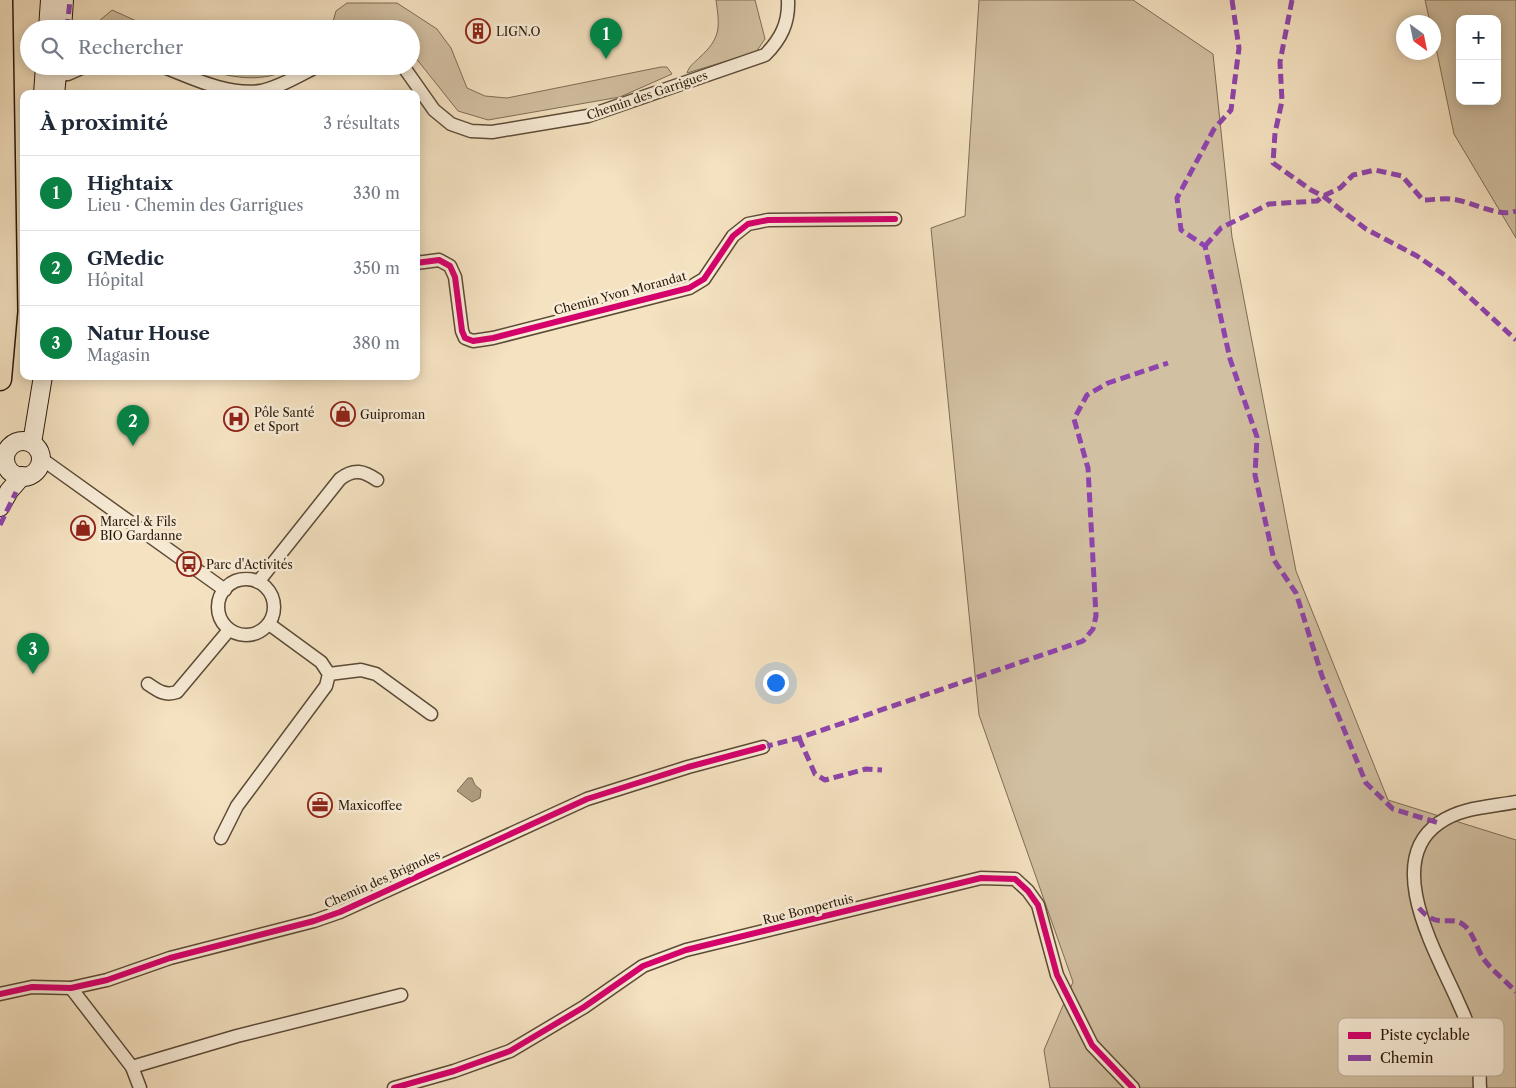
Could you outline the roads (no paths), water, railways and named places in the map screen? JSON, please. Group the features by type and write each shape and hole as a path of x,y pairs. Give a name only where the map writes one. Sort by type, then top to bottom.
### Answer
{"highway":[{"path":"0,0 6,311 0,379"}],"street":[{"path":"49,20 50,0"},
{"path":"63,20 64,0"},
{"name":"Chemin des Garrigues","path":"420,90 434,110 452,124 471,131 492,132 588,116 765,55 778,42 786,25 788,0"},
{"path":"44,90 50,75"},
{"path":"52,75 54,90"},
{"path":"186,75 230,90"},
{"path":"263,90 297,75"},
{"name":"Chemin des Garrigues","path":"409,75 420,90"},
{"name":"Chemin Yvon Morandat","path":"420,262 439,260 450,266 455,277 462,331 465,338 473,340 493,338 688,288 704,279 733,236 748,224 768,220 895,219"},
{"path":"28,442 31,380"},
{"path":"28,442 42,380"},
{"path":"28,442 40,452 40,465 34,473 15,473 5,458 6,452 13,444 28,442"},
{"path":"46,462 224,590"},
{"path":"258,582 340,479 356,471 368,473 377,480"},
{"path":"0,493 15,473"},
{"path":"0,507 9,491 15,473"},
{"path":"240,580 258,582 270,593 273,600 273,616 269,624 263,630 246,635 229,630 223,623 218,606 224,590 240,580"},
{"path":"222,838 237,806 326,686 329,674 321,662 269,624"},
{"path":"148,684 161,693 169,695 177,692 229,630"},
{"path":"329,674 368,671 431,714"},
{"name":"Chemin des Brignoles","path":"2,991 32,987 71,988 107,980 170,958 314,921 340,912 586,799 688,767 764,747"},
{"path":"1465,1018 1425,930 1415,883 1420,842 1439,823 1472,808 1516,802"},
{"name":"Rue Bompertuis","path":"394,1088 454,1071 510,1050 584,1008 643,966 686,950 981,878 1015,879 1028,890 1038,905 1057,974 1092,1045 1133,1088"},
{"path":"71,988 132,1066 140,1088"},
{"path":"132,1066 237,1036 401,995"}],"place":[{"name":"LIGN.O","path":"478,31"},
{"name":"Hightaix","path":"606,59"},
{"name":"Guiproman","path":"343,414"},
{"name":"Pôle Santé et Sport","path":"236,419"},
{"name":"GMedic","path":"133,446"},
{"name":"Marcel & Fils BIO Gardanne","path":"83,528"},
{"name":"Parc d'Activités","path":"189,564"},
{"name":"Natur House","path":"33,674"},
{"name":"Maxicoffee","path":"320,805"}]}
